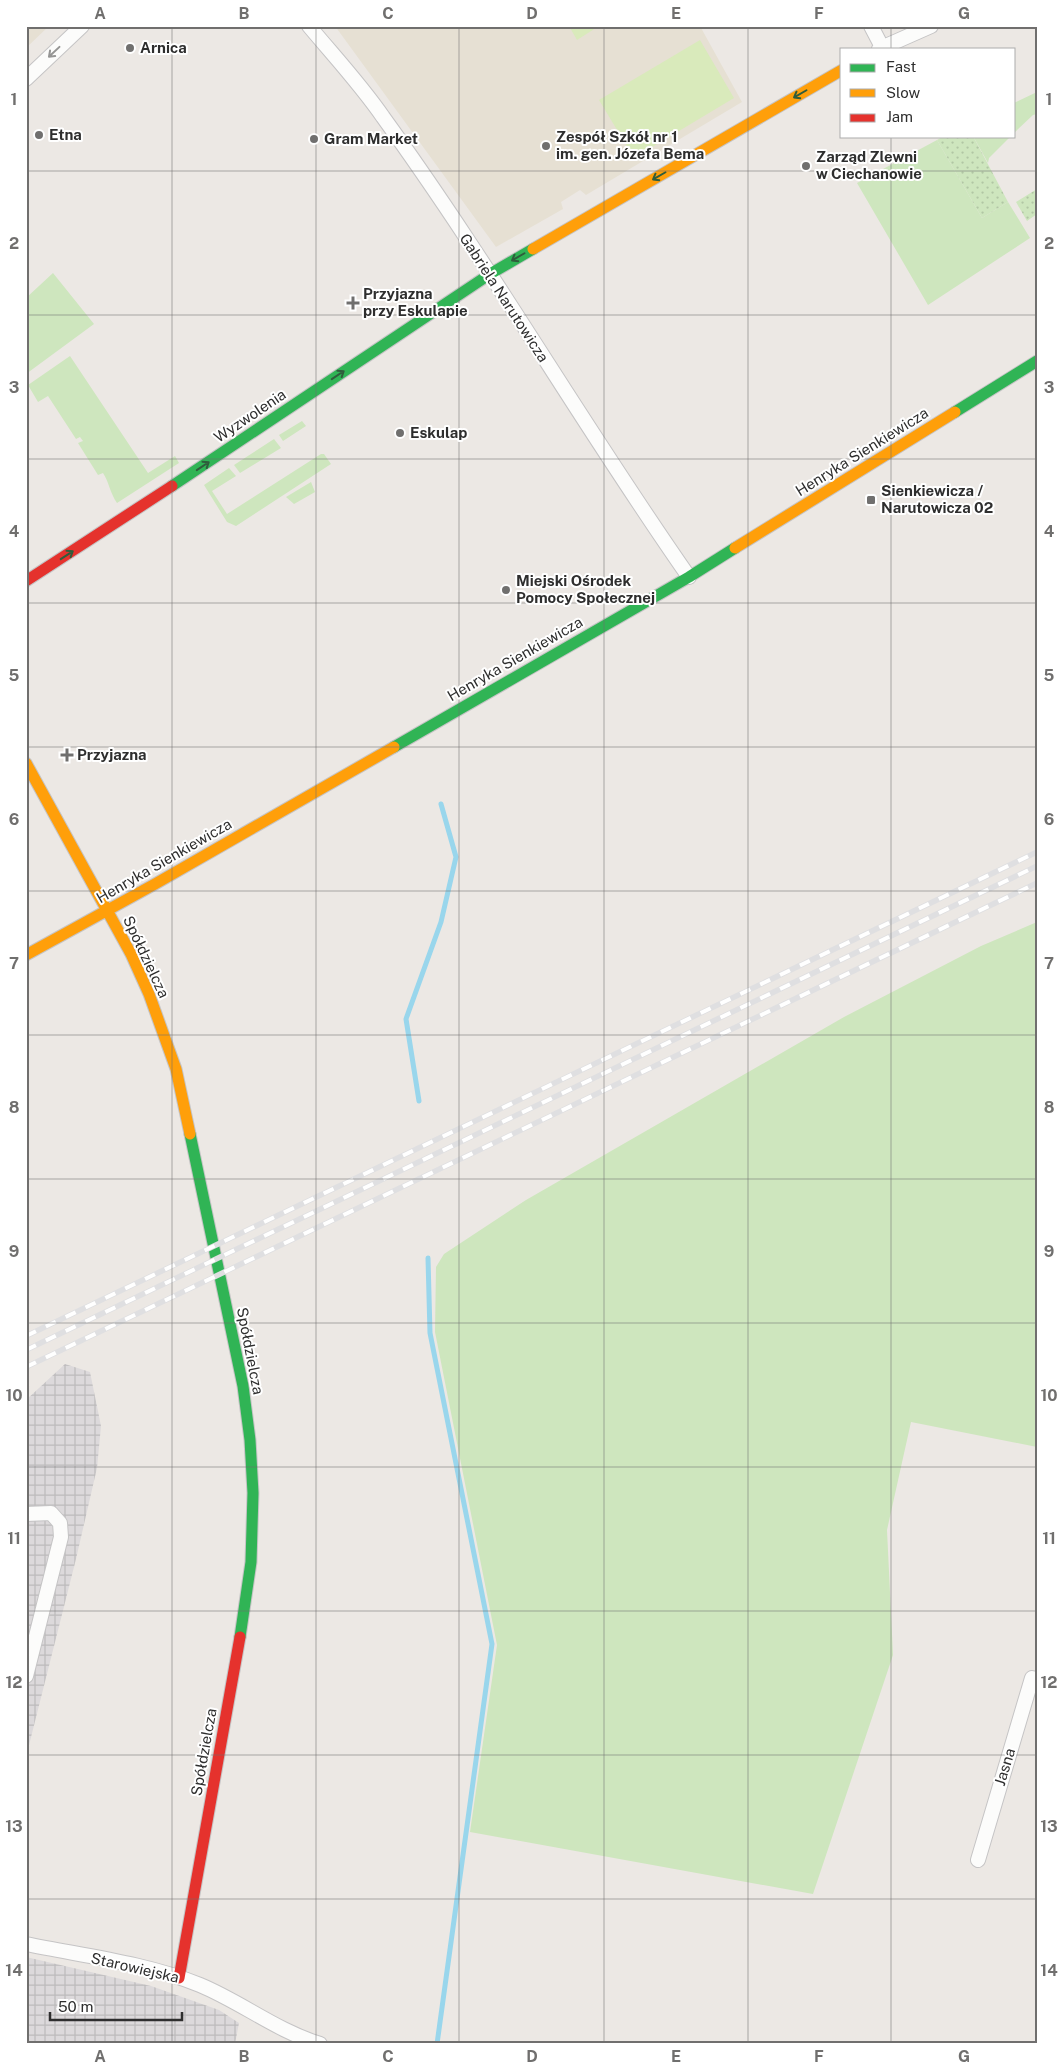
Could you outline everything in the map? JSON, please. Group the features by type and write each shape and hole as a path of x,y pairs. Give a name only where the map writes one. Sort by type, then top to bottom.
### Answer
{"street":[{"path":"26,79 82,26"},
{"name":"Gabriela Narutowicza","path":"309,26 383,116 490,274 618,472 689,577"},
{"path":"872,26 880,48 931,26"},
{"name":"Wyzwolenia","path":"26,582 490,274 840,71"},
{"name":"Henryka Sienkiewicza","path":"26,955 108,911 689,577 1037,361"},
{"name":"Spółdzielcza","path":"26,763 131,954 149,994 176,1069 243,1386 250,1440 253,1493 245,1608 179,1978"},
{"path":"26,1514 51,1513 60,1523 61,1537 26,1676"},
{"name":"Jasna","path":"978,1860 1032,1678 1037,1679"},
{"name":"Starowiejska","path":"26,1944 144,1968 179,1978 201,1986 293,2034 320,2044"}],"shaded area":[{"path":"26,26 49,26 26,48"},
{"name":"Zespół Szkół nr 1 im. gen. Józefa Bema","path":"335,26 700,26 742,102 586,195 580,190 561,202 563,209 496,247"},
{"path":"65,1364 90,1372 101,1426 97,1468 26,1757 26,1400"},
{"path":"26,1957 151,1986 219,2010 239,2023 235,2044 26,2044"}],"green space":[{"path":"569,26 599,26 577,40"},
{"path":"700,40 734,98 634,158 599,100"},
{"path":"1037,92 1037,114 1033,115 1016,131 1016,102"},
{"path":"940,138 974,138 1008,202 982,218 937,140"},
{"path":"974,138 1009,138 989,158 988,163"},
{"path":"937,140 982,218 1008,202 1030,238 928,305 857,183"},
{"path":"1037,189 1037,214 1027,221 1016,202"},
{"path":"53,273 94,324 26,374 26,298"},
{"path":"70,356 148,473 175,456 179,463 117,503 103,473 98,475 78,443 83,441 80,437 76,439 48,396 38,402 28,385"},
{"path":"302,421 306,426 283,441 279,435"},
{"path":"274,439 281,448 240,473 234,465"},
{"path":"321,454 324,454 331,464 236,526 227,522 204,485 229,468 236,476 212,491 227,514"},
{"path":"311,482 315,492 294,504 286,497"},
{"path":"1037,922 1037,1447 911,1422 887,1530 893,1655 813,1894 470,1832 497,1645 435,1332 436,1267 444,1254 526,1200 844,1017 981,946"}],"waterway":[{"path":"419,1101 406,1019 441,922 456,857 441,804"},
{"path":"428,1258 430,1333 492,1644 437,2044"}],"railway":[{"path":"26,1336 1037,852"},
{"path":"26,1350 1037,866"},
{"path":"26,1367 1037,883"}],"traffic: fast":[{"path":"172,486 490,274 533,249"},
{"path":"955,412 1037,361"},
{"path":"394,747 689,577 735,548"},
{"path":"190,1134 243,1386 250,1440 253,1493 251,1562 240,1637"}],"traffic: slow":[{"path":"533,249 840,71"},
{"path":"735,548 955,412"},
{"path":"26,955 155,884 394,747"},
{"path":"26,763 131,954 149,994 176,1069 190,1134"}],"traffic: jam":[{"path":"26,581 172,486"},
{"path":"179,1978 240,1637"}],"place":[{"name":"Arnica","path":"130,48"},
{"name":"Etna","path":"39,135"},
{"name":"Gram Market","path":"314,139"},
{"name":"Zespół Szkół nr 1 im. gen. Józefa Bema","path":"546,146"},
{"name":"Zarząd Zlewni w Ciechanowie","path":"806,166"},
{"name":"Przyjazna przy Eskulapie","path":"353,303"},
{"name":"Eskulap","path":"400,433"},
{"name":"Sienkiewicza / Narutowicza 02","path":"871,500"},
{"name":"Miejski Ośrodek Pomocy Społecznej","path":"506,590"},
{"name":"Przyjazna","path":"67,755"}]}
